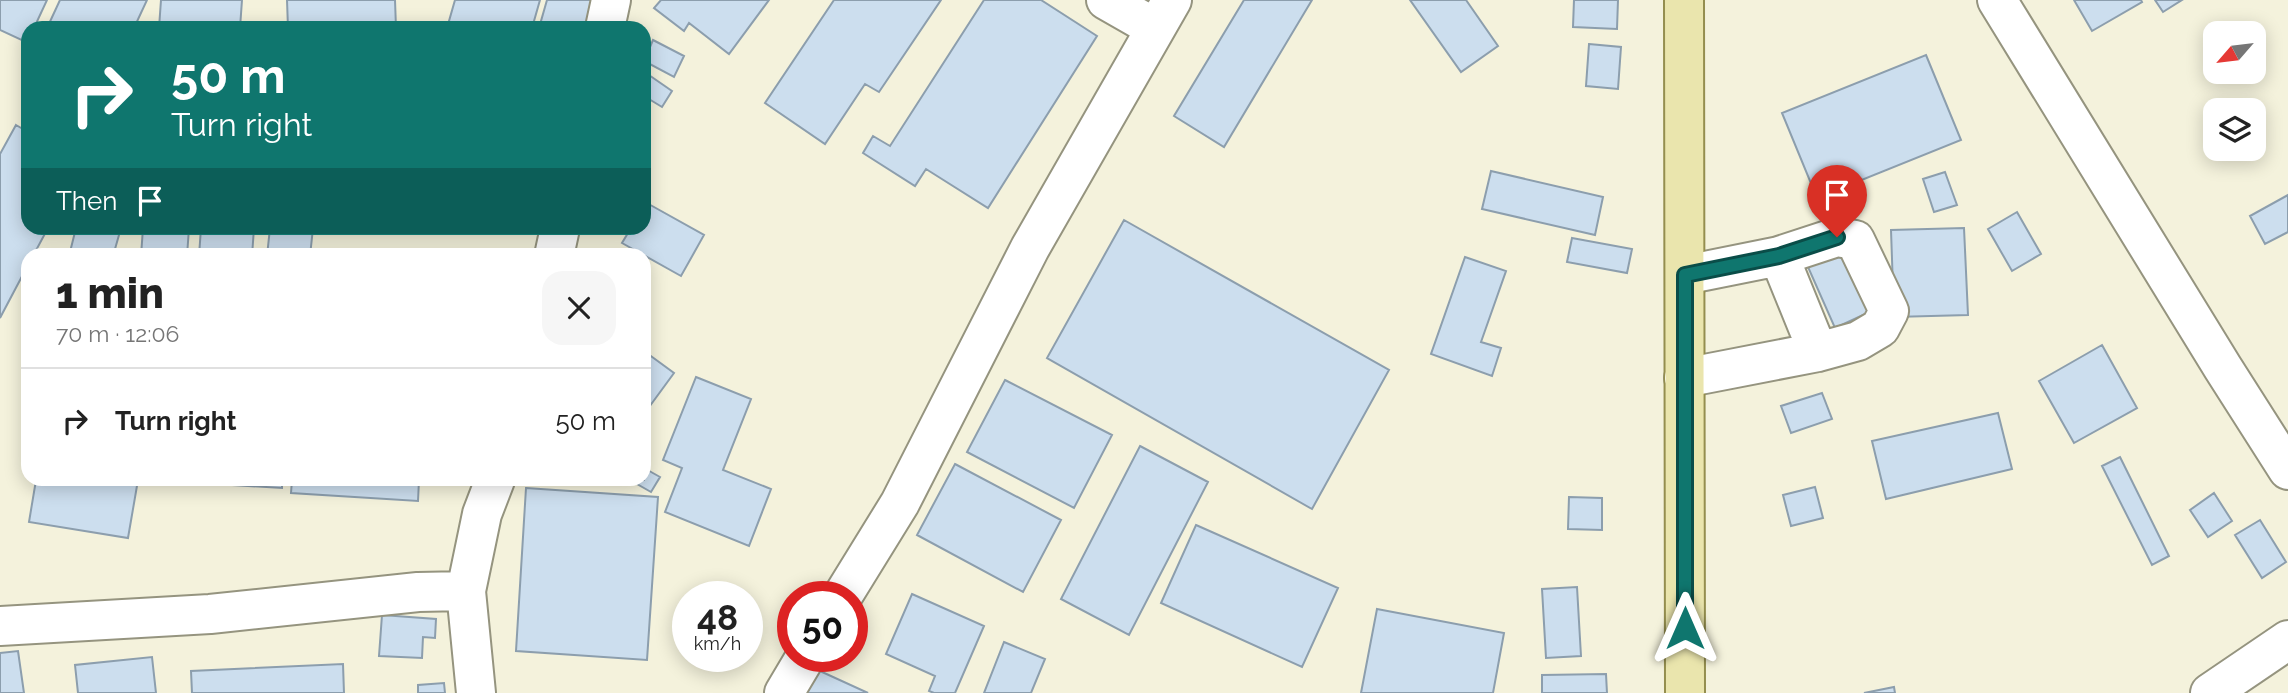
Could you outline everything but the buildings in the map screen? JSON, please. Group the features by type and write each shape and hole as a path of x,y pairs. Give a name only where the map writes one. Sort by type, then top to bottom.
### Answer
{"main road":[{"path":"1684,0 1685,693"}],"street":[{"path":"606,21 611,0"},
{"path":"852,581 900,503 1030,248 1163,14 1106,0"},
{"path":"1997,0 2288,470"},
{"path":"1684,378 1818,352 1869,336 1880,328 1889,311 1855,240 1837,237 1779,256 1685,275"},
{"path":"1779,256 1818,352"},
{"path":"476,693 466,591 482,514 493,486"},
{"path":"0,626 210,614 418,592 466,591"},
{"path":"2210,693 2288,640"},
{"path":"784,693 796,672"}],"route":[{"path":"1685,628 1685,275 1779,256 1837,237"}]}
